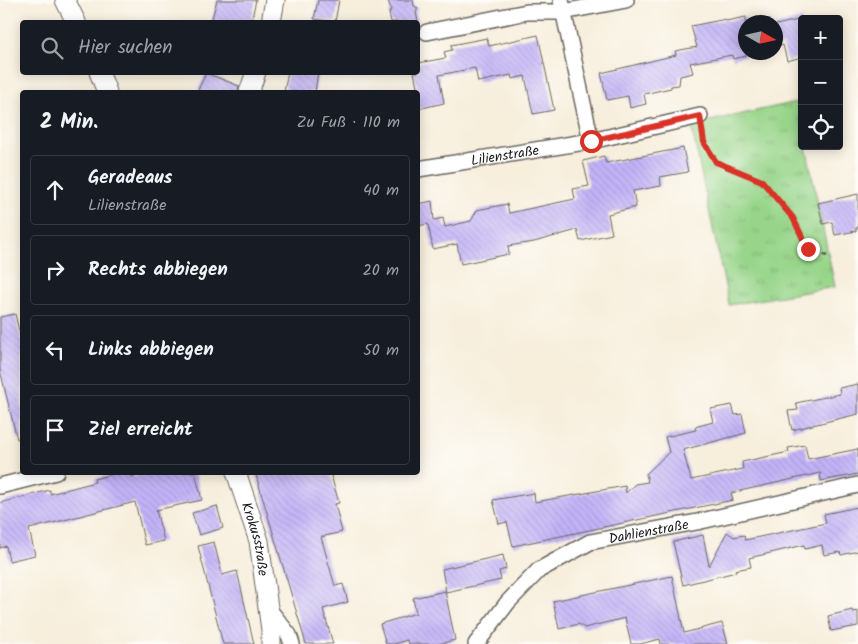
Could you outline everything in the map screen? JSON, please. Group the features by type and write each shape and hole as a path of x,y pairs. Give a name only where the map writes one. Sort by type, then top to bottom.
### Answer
{"street":[{"path":"65,0 75,20"},
{"path":"271,20 275,0"},
{"path":"428,32 562,6 626,0"},
{"path":"562,6 591,141"},
{"path":"100,75 106,90"},
{"path":"250,90 255,75"},
{"name":"Lilienstraße","path":"420,169 591,141 700,116"},
{"path":"0,486 44,475"},
{"name":"Krokusstraße","path":"237,475 259,541 271,644"},
{"name":"Dahlienstraße","path":"476,644 508,602 539,570 590,542 698,522 858,485"},
{"path":"267,606 289,635 292,644"}],"path":[{"path":"700,116 704,142 716,162 762,181 793,218 808,249 831,257"}],"green space":[{"path":"797,102 798,150 807,150 835,287 729,305 691,125"}],"building":[{"path":"217,0 256,0 251,20 212,20"},
{"path":"318,0 339,0 335,20 314,19"},
{"path":"388,0 413,0 414,6 418,8 416,12 418,20 391,20 389,13 391,10"},
{"path":"726,19 726,21 738,19 738,58 733,59 732,55 690,63 693,73 680,76 679,85 644,94 646,104 630,108 628,96 607,100 601,73 676,55 675,51 697,47 691,26"},
{"path":"798,20 798,58 787,61 783,45 783,23"},
{"path":"538,35 554,110 533,114 525,76 512,79 511,75 478,82 475,68 439,75 444,103 420,109 420,90 418,90 415,75 420,75 420,63 446,58 444,52 452,50 451,45 487,38 489,46"},
{"path":"205,75 211,75 239,86 238,90 198,90"},
{"path":"287,75 318,75 315,90 284,90"},
{"path":"683,148 688,172 660,177 661,186 633,191 636,207 608,214 612,234 580,241 577,230 534,242 508,246 509,254 461,264 457,244 433,249 428,224 420,226 420,204 432,201 434,220 443,218 445,227 471,221 477,210 507,204 509,213 575,199 573,189 589,186 583,161 604,156 606,163"},
{"path":"858,194 858,228 856,228 856,231 835,235 832,222 823,224 818,203"},
{"path":"15,314 20,335 20,438 17,439 0,370 0,317"},
{"path":"858,384 858,414 792,430 788,411 798,410 796,403 840,394 839,388"},
{"path":"732,405 735,415 742,414 746,433 683,450 691,480 743,469 742,462 789,452 788,448 805,445 808,459 858,449 858,474 821,481 820,473 731,493 733,500 513,546 507,522 499,524 493,500 534,493 535,502 625,486 626,493 635,484 648,482 646,474 669,452 665,437 696,430 695,427 713,422 710,409"},
{"path":"109,475 132,475 132,477 139,475 196,475 202,500 156,510 164,541 145,545 135,502 29,529 35,555 9,561 6,546 0,548 0,503 50,490 50,494 95,482 94,479"},
{"path":"256,475 331,475 339,503 335,504 342,532 321,537 335,586 343,584 348,602 323,609 333,644 306,644"},
{"path":"217,506 223,528 199,535 192,513"},
{"path":"858,507 858,551 841,555 840,552 824,555 822,545 805,549 804,545 749,558 751,567 683,585 673,542 703,535 709,566 727,532 734,537 744,535 745,540 826,523 824,514"},
{"path":"214,542 222,575 237,571 254,644 223,644 198,546"},
{"path":"503,555 506,569 499,571 501,580 446,592 442,569"},
{"path":"672,576 684,633 722,623 728,644 661,644 660,639 640,644 631,644 625,618 584,628 579,624 559,629 553,601"},
{"path":"445,591 455,640 438,644 408,644 407,640 386,644 380,624 416,613 413,598"},
{"path":"852,610 853,612 858,611 858,626 831,631 828,616"}],"route":[{"path":"591,141 700,116 704,142 716,162 762,181 793,218 808,249"}]}
